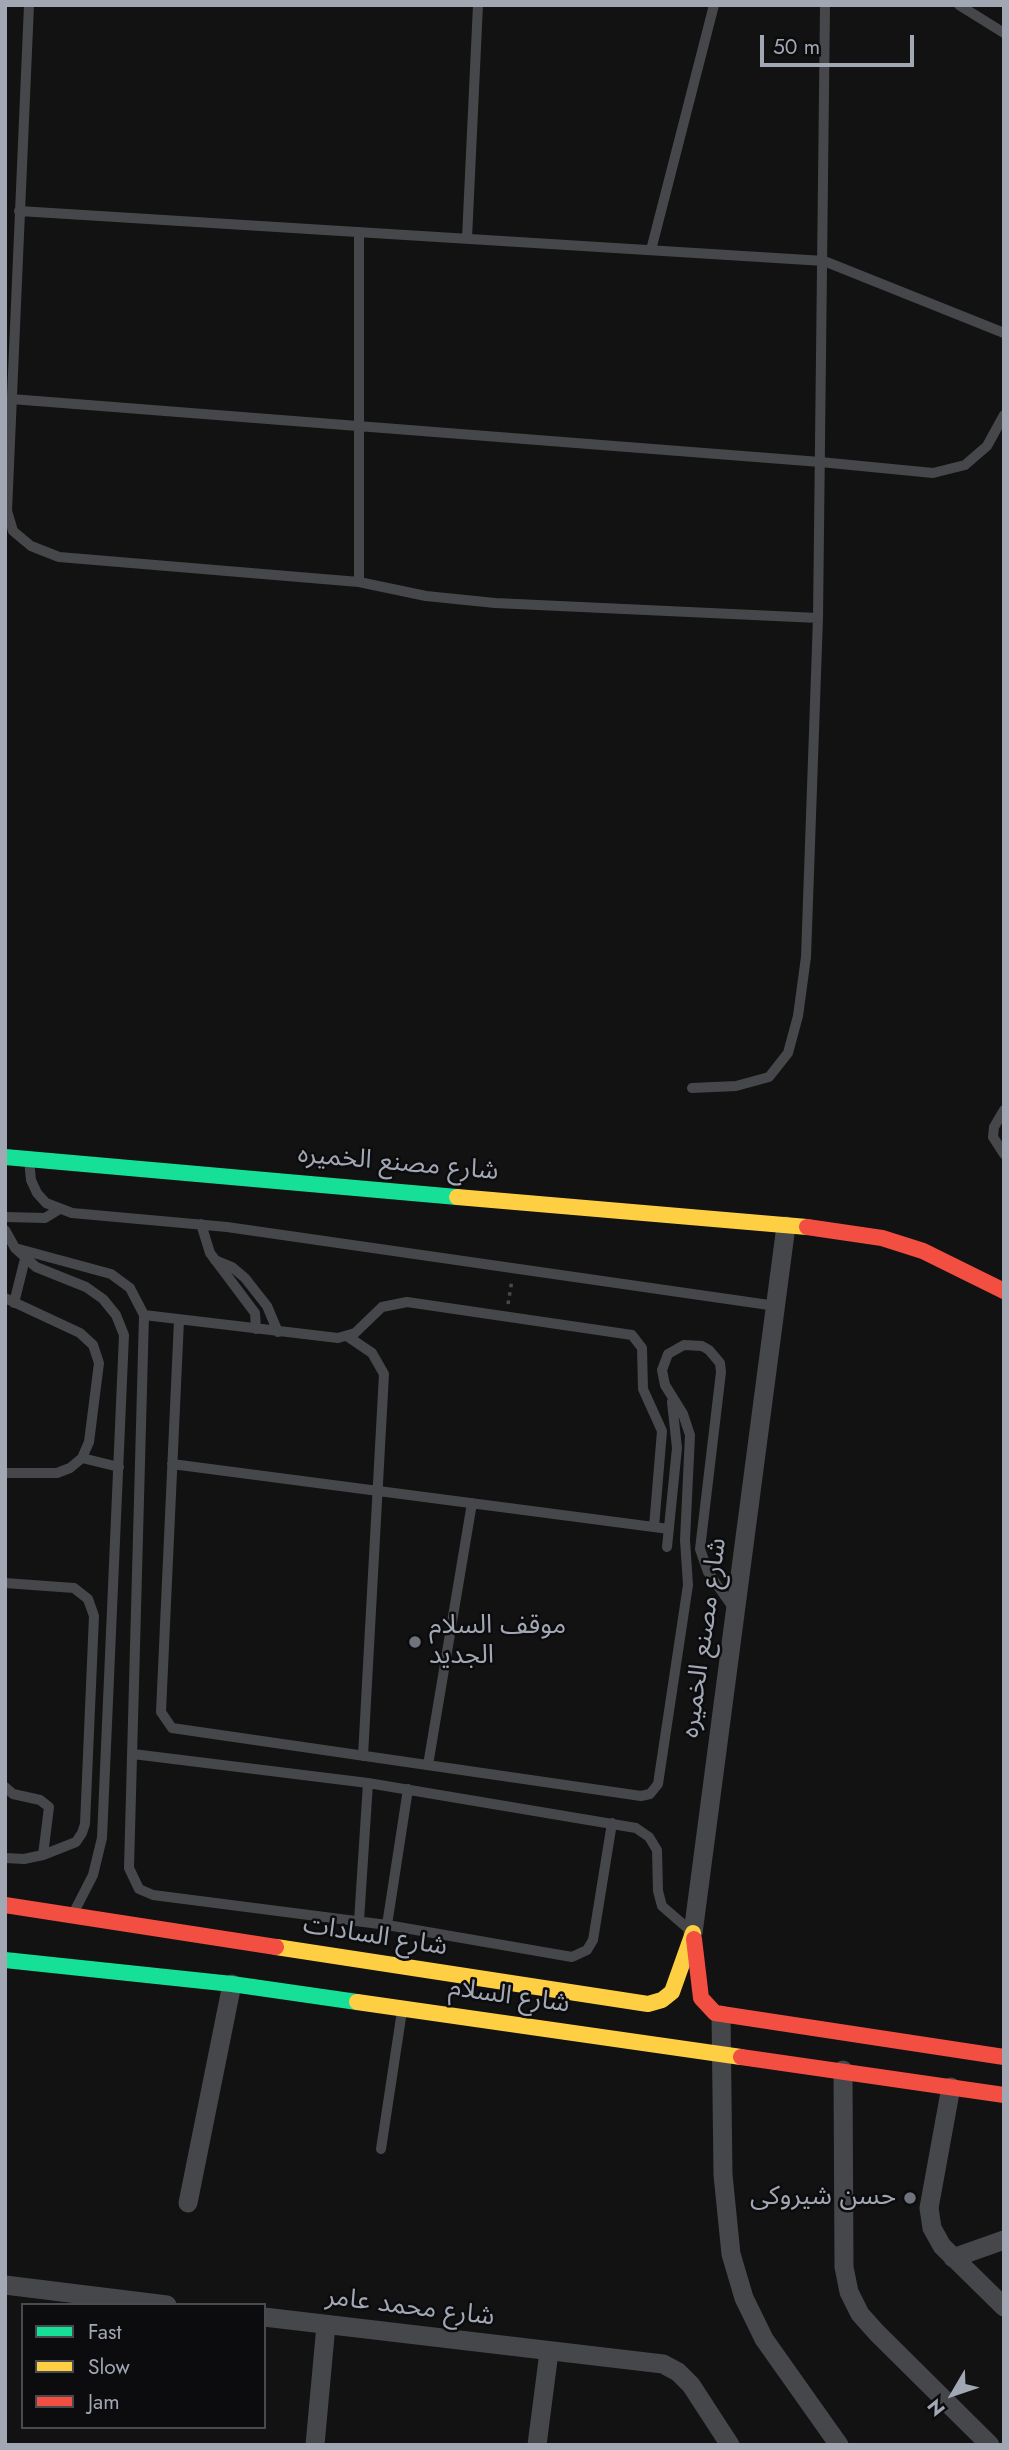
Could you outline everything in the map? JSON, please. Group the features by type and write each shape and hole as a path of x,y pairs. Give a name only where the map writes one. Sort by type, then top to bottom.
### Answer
{"street":[{"name":"شارع مصنع الخميره","path":"5,1157 786,1226 882,1238 923,1251 1004,1291"},
{"name":"شارع مصنع الخميره","path":"693,1933 786,1226"},
{"name":"شارع السادات","path":"5,1905 655,2003 667,1997 675,1986 693,1933"},
{"path":"693,1933 701,1998 709,2009 721,2015 1004,2057"},
{"name":"شارع السلام","path":"5,1960 232,1984 403,2007 1004,2095"},
{"path":"188,2203 232,1984"},
{"path":"466,2016 507,2001 534,1986"},
{"path":"721,2015 726,2209 732,2254 744,2298 764,2339 839,2445"},
{"path":"843,2070 844,2267 849,2292 869,2323 990,2445"},
{"path":"951,2087 929,2208 932,2228 942,2246 1004,2307"},
{"path":"953,2258 1004,2240"},
{"path":"5,2285 151,2303"},
{"name":"شارع محمد عامر","path":"266,2317 663,2364 678,2372 691,2385 730,2445"},
{"path":"315,2445 326,2325"},
{"path":"537,2445 549,2351"}],"lane":[{"path":"29,5 7,511 13,531 31,546 59,557 359,582 426,596 495,603 818,618"},
{"path":"467,238 478,5"},
{"path":"650,250 714,5"},
{"path":"692,1088 736,1086 769,1077 788,1053 798,1016 806,957 818,618 825,5"},
{"path":"958,5 1004,33"},
{"path":"19,211 824,261 1004,333"},
{"path":"359,232 359,582"},
{"path":"11,399 820,461 933,473 965,466 987,446 1004,415"},
{"path":"1004,1110 994,1127 993,1137 1004,1154"},
{"path":"29,1159 31,1180 37,1193 58,1210 201,1224 777,1306"},
{"path":"5,1217 44,1218 58,1210"},
{"path":"201,1224 214,1260 251,1307 256,1329"},
{"path":"5,1230 15,1248 36,1267 95,1292 116,1315 124,1335 102,1838 93,1875 72,1915"},
{"path":"15,1248 111,1274 130,1288 144,1315 129,1868 139,1889 153,1895 387,1925 566,1956 582,1954 593,1940 612,1824"},
{"path":"5,1474 57,1473 70,1468 82,1458 89,1442 99,1363 97,1353 80,1334 10,1301 25,1259"},
{"path":"214,1260 232,1267 245,1278 267,1306 278,1332"},
{"path":"144,1315 326,1338 347,1336 362,1327 382,1307 398,1302 626,1333 640,1343 643,1389 662,1431 654,1527"},
{"path":"179,1320 161,1712 166,1723 181,1730 641,1796 655,1790 688,1585 685,1541 690,1435 683,1414 662,1378 668,1354 684,1345 702,1346 720,1363 700,1549 708,1572 735,1611"},
{"path":"347,1336 372,1353 384,1374 363,1756"},
{"path":"667,1547 676,1470 677,1431 671,1395"},
{"path":"82,1458 119,1467"},
{"path":"172,1464 669,1529"},
{"path":"676,1470 689,1472"},
{"path":"428,1765 472,1503"},
{"path":"5,1583 74,1588 88,1599 94,1616 85,1825 76,1842 43,1855 24,1859 5,1858"},
{"path":"133,1754 408,1789 612,1824 643,1832 654,1843 659,1858 657,1891 662,1906 693,1933"},
{"path":"359,1921 368,1783"},
{"path":"5,1787 13,1794 40,1800 49,1807 43,1855"},
{"path":"387,1925 408,1789"},
{"path":"381,2149 403,2007"}],"path":[{"path":"506,1316 514,1268"}],"traffic: fast":[{"path":"5,1157 457,1197"},
{"path":"5,1960 232,1984 357,2002"}],"traffic: slow":[{"path":"457,1197 807,1227"},
{"path":"276,1947 648,2004 662,2000 672,1992 693,1933"},
{"path":"357,2002 741,2057"}],"traffic: jam":[{"path":"807,1227 882,1238 923,1251 1004,1291"},
{"path":"5,1905 276,1947"},
{"path":"694,1939 701,1998 715,2013 1004,2057"},
{"path":"741,2057 1004,2095"}],"place":[{"name":"موقف السلام الجديد","path":"415,1642"},
{"name":"حسن شيروكى","path":"910,2198"}]}
